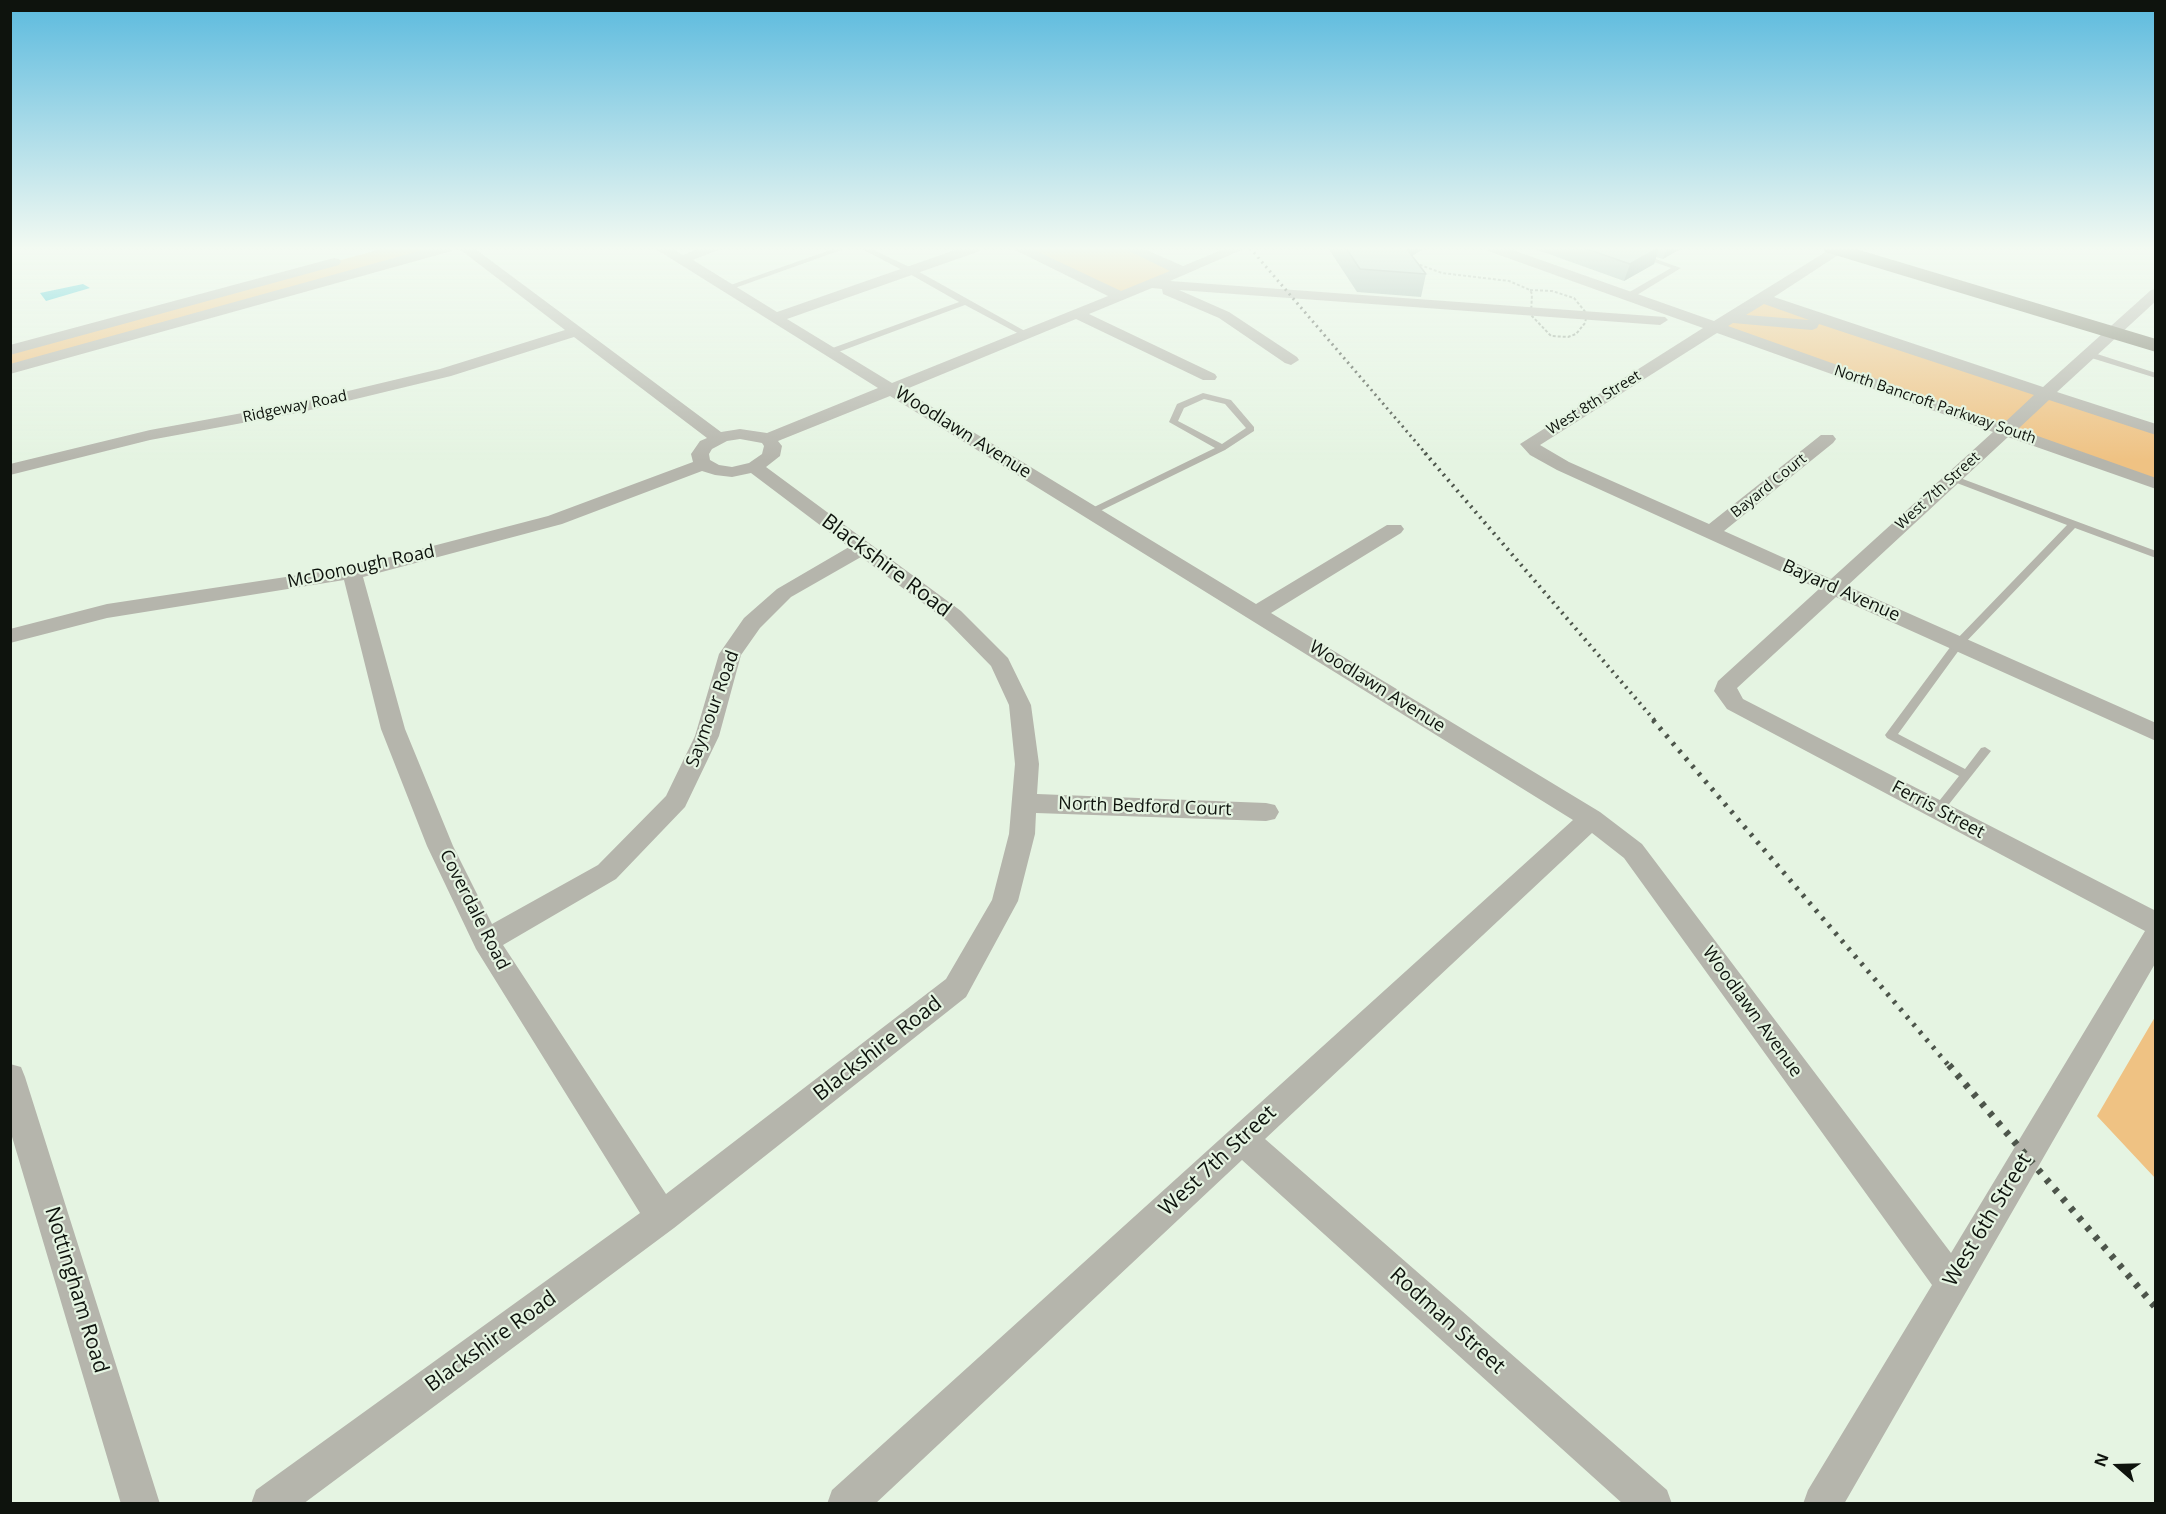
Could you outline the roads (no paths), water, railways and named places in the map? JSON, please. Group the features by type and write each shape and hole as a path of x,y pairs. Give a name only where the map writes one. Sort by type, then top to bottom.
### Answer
{"main road":[{"path":"2065,319 2156,346"}],"street":[{"path":"10,350 126,319"},
{"path":"10,369 192,319"},
{"path":"558,319 718,438"},
{"name":"Woodlawn Avenue","path":"776,319 1591,819 1634,851 1951,1282"},
{"path":"768,439 773,446 772,454 754,467 723,471 704,464 700,458 706,445 718,438 747,434 768,439 1066,319"},
{"path":"1087,319 1209,377"},
{"path":"1229,319 1291,360"},
{"path":"1642,319 1660,320"},
{"name":"North Bancroft Parkway South","path":"1692,319 2156,484"},
{"name":"West 8th Street","path":"1529,444 1729,319"},
{"path":"1738,319 1845,328"},
{"path":"1819,319 2156,430"},
{"name":"West 7th Street","path":"1725,692 1730,682 2128,319"},
{"name":"Ridgeway Road","path":"10,470 150,435 302,407 434,376 575,332"},
{"name":"Bayard Court","path":"1711,532 1827,439"},
{"name":"Bayard Avenue","path":"1529,444 1563,466 2156,733"},
{"name":"McDonough Road","path":"10,636 107,611 352,573 555,520 704,464"},
{"name":"Blackshire Road","path":"270,1503 662,1216 956,988 1005,901 1022,834 1027,764 1020,705 1000,663 954,616 754,467"},
{"path":"1257,613 1394,529"},
{"name":"Saymour Road","path":"486,941 607,872 676,801 707,736 730,654 752,623 784,593 862,548"},
{"name":"Coverdale Road","path":"352,573 393,729 440,846 486,941 662,1216"},
{"name":"Ferris Street","path":"1725,692 1735,704 2156,924"},
{"name":"North Bedford Court","path":"1024,803 1266,812"},
{"name":"West 7th Street","path":"846,1503 1591,819"},
{"name":"West 6th Street","path":"1822,1503 2156,936"},
{"name":"Nottingham Road","path":"10,1077 141,1503"},
{"name":"Rodman Street","path":"1242,1139 1653,1503"}],"lane":[{"path":"830,352 920,319"},
{"path":"998,319 1028,334"},
{"path":"2088,354 2156,376"},
{"path":"1091,512 1222,448 1251,429 1228,402 1203,396 1180,406 1173,422 1222,448"},
{"path":"1952,478 2156,555"},
{"path":"1967,775 1891,735 1958,644 2073,524"},
{"path":"1938,810 1985,752"}],"railway":[{"path":"1310,319 1427,455"},
{"path":"1425,453 1655,721"},
{"path":"1653,720 1950,1067"},
{"path":"1949,1065 2156,1308"}]}
